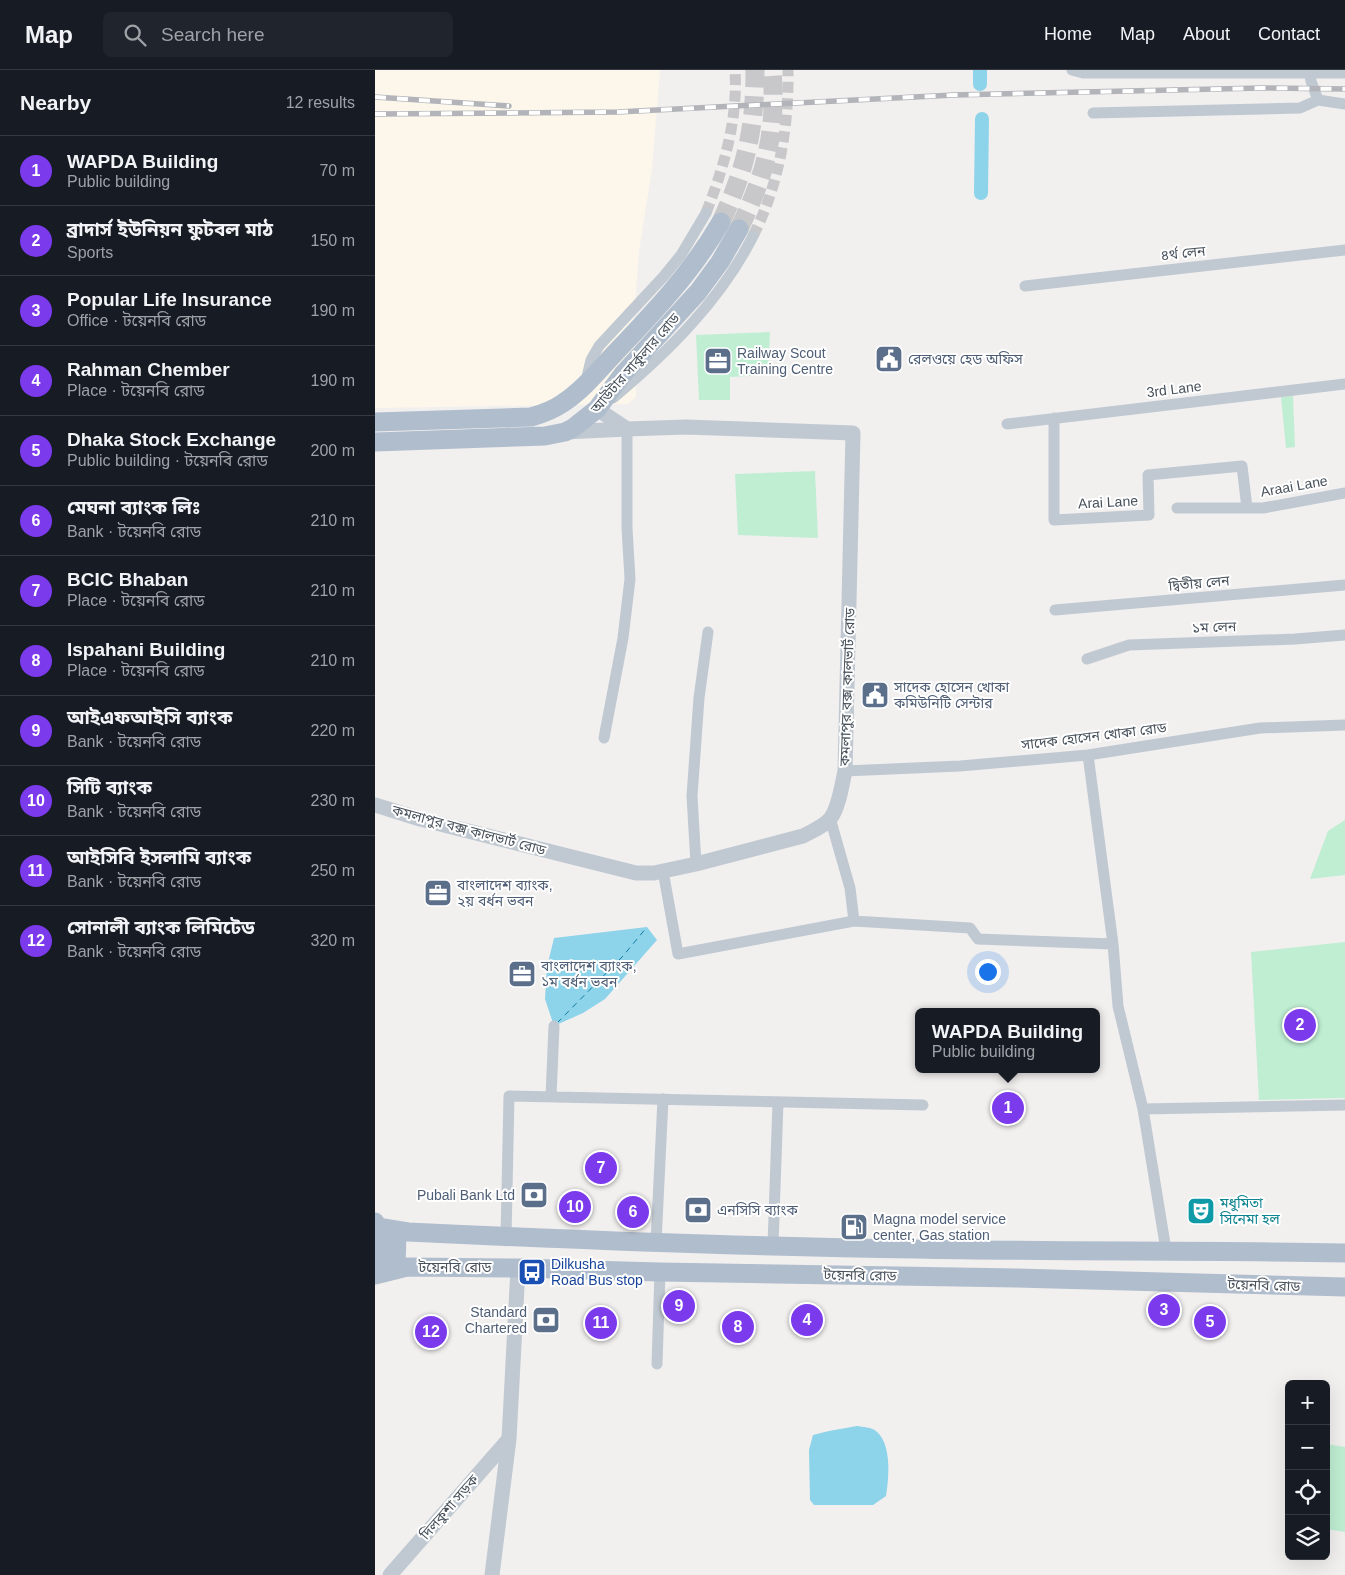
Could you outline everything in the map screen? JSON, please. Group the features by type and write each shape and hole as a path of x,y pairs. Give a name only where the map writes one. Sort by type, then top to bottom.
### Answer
{"main road":[{"name":"আউটার সার্কুলার রোড","path":"375,422 531,417 552,410 562,404 585,385 673,292 692,268 714,217"},
{"name":"আউটার সার্কুলার রোড","path":"375,442 545,436 565,432 583,422 597,409 623,374 698,292 719,262 746,233"},
{"path":"585,385 588,397 597,409"},
{"path":"375,1274 380,1262 381,1250 381,1238 376,1225"},
{"name":"টয়েনবি রোড","path":"376,1225 408,1232 656,1243 916,1250 1165,1250 1345,1253"},
{"path":"396,1270 397,1230"},
{"name":"টয়েনবি রোড","path":"375,1274 407,1267 519,1268 1345,1287"}],"street":[{"path":"1072,70 1083,74 1191,72 1345,73"},
{"path":"1309,72 1319,100"},
{"path":"1093,112 1300,108 1319,100 1345,104"},
{"name":"৪র্থ লেন","path":"1025,286 1345,250"},
{"name":"3rd Lane","path":"1007,424 1345,384"},
{"path":"597,409 627,429"},
{"name":"Arai Lane","path":"1054,418 1054,520 1149,515 1148,475 1242,466 1247,508"},
{"name":"কমলাপুর বক্স কালভার্ট রোড","path":"375,805 464,830 636,873 654,873 696,864 803,836 818,828 830,818 839,796 845,770 853,433 685,427 627,429"},
{"path":"565,432 627,429"},
{"path":"604,738 623,638 630,579 627,528 627,429"},
{"name":"Araai Lane","path":"1177,508 1263,508 1345,493"},
{"name":"দ্বিতীয় লেন","path":"1055,610 1345,585"},
{"path":"696,864 692,796 699,698 708,632"},
{"name":"১ম লেন","path":"1087,659 1129,645 1295,639 1345,635"},
{"name":"সাদেক হোসেন খোকা রোড","path":"845,770 960,766 1088,755 1260,728 1345,725"},
{"path":"1088,755 1113,944 1118,1006 1143,1109 1165,1250"},
{"path":"830,818 850,888 854,921"},
{"path":"663,871 678,954 854,921 970,928 978,940 1113,944"},
{"path":"551,1097 554,1026"},
{"path":"506,1237 509,1096 923,1105"},
{"path":"656,1243 663,1099"},
{"path":"773,1245 778,1102"},
{"path":"1143,1109 1345,1105"},
{"path":"492,1575 509,1439 519,1268"},
{"path":"657,1364 660,1272"},
{"name":"দিলকুশা সড়ক","path":"390,1575 509,1439"}],"shaded area":[{"path":"375,70 660,70 652,169 639,251 634,321 636,397 628,404 375,408"}],"green space":[{"path":"770,332 768,375 730,377 730,400 699,400 696,335"},
{"path":"1293,396 1295,447 1286,448 1281,397"},
{"path":"815,471 818,538 738,535 735,474"},
{"path":"1345,820 1345,875 1310,879 1328,831"},
{"path":"1345,942 1345,1098 1259,1100 1251,952"},
{"path":"1330,1445 1345,1447 1345,1532 1330,1530"}],"water":[{"path":"647,927 657,940 605,999 583,1013 554,1026 545,999 547,967 554,938"},
{"path":"857,1426 874,1430 885,1444 888,1461 886,1496 873,1505 814,1505 810,1500 809,1450 813,1435"}],"waterway":[{"path":"980,70 980,84"},
{"path":"981,193 982,119"}],"ferry route":[{"path":"557,1023 623,956 647,927"}],"tunnel":[{"path":"706,213 719,178 732,125 735,70"},
{"path":"721,222 743,166 751,130 755,70"},
{"path":"739,229 763,170 771,133 773,113 772,70"},
{"path":"753,236 770,197 781,155 787,113 788,70"}],"railway":[{"path":"375,114 618,112 954,95 1262,88 1345,89"},
{"path":"375,97 509,106"}],"place":[{"name":"রেলওয়ে হেড অফিস","path":"889,359"},
{"name":"Railway Scout Training Centre","path":"718,361"},
{"name":"সাদেক হোসেন খোকা কমিউনিটি সেন্টার","path":"875,695"},
{"name":"বাংলাদেশ ব্যাংক, ২য় বর্ধন ভবন","path":"438,893"},
{"name":"বাংলাদেশ ব্যাংক, ১ম বর্ধন ভবন","path":"522,974"},
{"name":"ব্রাদার্স ইউনিয়ন ফুটবল মাঠ","path":"1300,1025"},
{"name":"WAPDA Building","path":"1008,1108"},
{"name":"BCIC Bhaban","path":"601,1168"},
{"name":"Pubali Bank Ltd","path":"534,1195"},
{"name":"সিটি ব্যাংক","path":"575,1207"},
{"name":"এনসিসি ব্যাংক","path":"698,1210"},
{"name":"মধুমিতা সিনেমা হল","path":"1201,1211"},
{"name":"মেঘনা ব্যাংক লিঃ","path":"633,1212"},
{"name":"Magna model service center, Gas station","path":"854,1227"},
{"name":"Dilkusha Road Bus stop","path":"532,1272"},
{"name":"আইএফআইসি ব্যাংক","path":"679,1306"},
{"name":"Popular Life Insurance","path":"1164,1310"},
{"name":"Standard Chartered","path":"546,1320"},
{"name":"Rahman Chember","path":"807,1320"},
{"name":"Dhaka Stock Exchange","path":"1210,1322"},
{"name":"আইসিবি ইসলামি ব্যাংক","path":"601,1323"},
{"name":"Ispahani Building","path":"738,1327"},
{"name":"সোনালী ব্যাংক লিমিটেড","path":"431,1332"}]}
